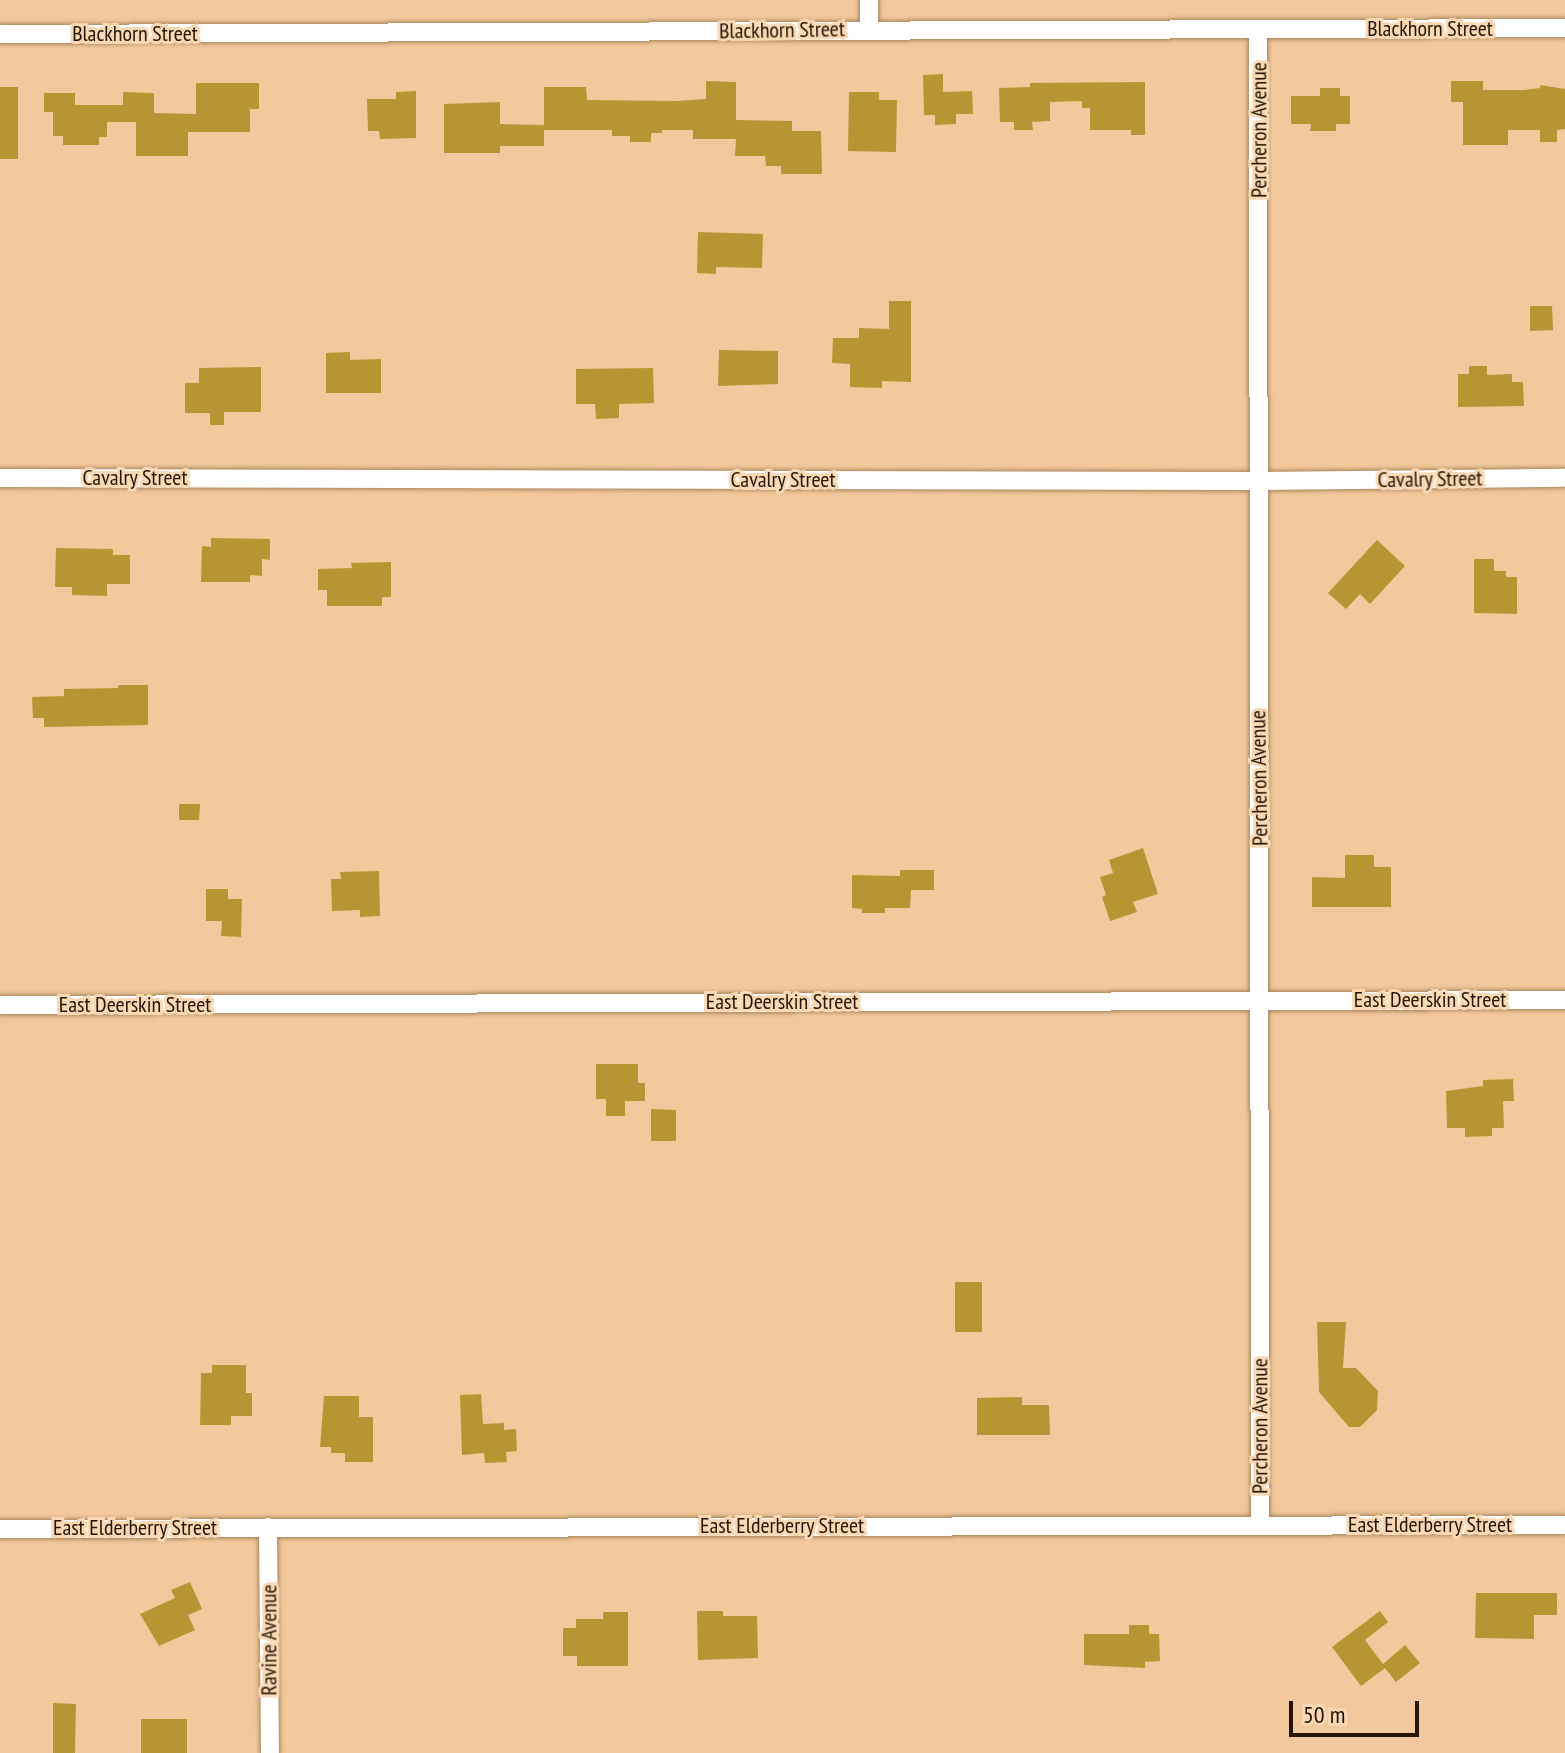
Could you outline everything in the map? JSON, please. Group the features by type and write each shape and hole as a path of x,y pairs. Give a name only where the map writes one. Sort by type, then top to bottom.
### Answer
{"street":[{"path":"869,0 869,30"},
{"name":"Blackhorn Street","path":"0,34 1565,28"},
{"name":"Percheron Avenue","path":"1258,30 1260,1525"},
{"name":"Cavalry Street","path":"0,478 1259,481 1565,478"},
{"name":"East Deerskin Street","path":"0,1005 1565,1000"},
{"name":"East Elderberry Street","path":"0,1529 1565,1525"},
{"name":"Ravine Avenue","path":"268,1527 270,1753"}],"building":[{"path":"943,74 943,92 972,91 973,114 956,114 956,124 935,125 935,115 924,115 923,75"},
{"path":"706,81 736,82 736,120 792,121 792,131 821,131 822,174 781,174 781,166 766,166 765,156 735,156 736,139 693,139 693,130 662,130 662,133 651,133 651,142 630,142 630,136 612,136 612,130 544,130 544,146 500,146 500,153 444,153 444,104 500,102 500,124 544,125 544,87 586,87 587,100 677,101 706,99"},
{"path":"1451,81 1483,81 1483,90 1524,90 1540,88 1540,85 1565,89 1565,129 1557,130 1557,142 1540,142 1540,130 1508,130 1508,145 1463,145 1463,102 1451,102"},
{"path":"1145,82 1145,135 1131,135 1131,130 1090,130 1090,108 1082,108 1082,101 1050,102 1050,121 1032,122 1033,130 1014,130 1014,122 1000,122 999,88 1030,87 1030,83"},
{"path":"196,83 259,83 259,109 250,109 250,132 188,132 188,156 136,156 136,122 107,122 107,137 99,137 99,145 63,145 63,136 53,136 53,112 44,112 44,93 75,93 75,105 123,105 123,92 154,93 154,113 196,114"},
{"path":"0,87 18,87 18,159 0,159"},
{"path":"1320,88 1340,88 1340,96 1350,96 1350,124 1336,124 1336,131 1310,131 1311,124 1291,124 1291,96 1320,96"},
{"path":"416,91 416,138 380,139 379,131 368,131 367,99 396,99 396,92"},
{"path":"849,92 879,92 879,100 897,100 896,152 848,151"},
{"path":"698,232 763,234 762,268 716,267 716,274 697,273"},
{"path":"889,301 911,301 911,382 882,381 882,388 850,387 850,364 832,363 833,338 859,338 859,328 889,329"},
{"path":"1530,306 1552,306 1553,330 1530,331"},
{"path":"719,350 778,351 778,384 718,386"},
{"path":"350,352 350,360 381,359 381,393 326,393 326,353"},
{"path":"1469,366 1487,366 1487,375 1512,374 1512,382 1523,382 1524,406 1458,407 1458,374 1469,374"},
{"path":"261,367 261,412 224,412 224,425 210,425 210,413 185,413 185,383 199,383 199,368"},
{"path":"653,368 654,403 619,404 619,418 596,419 595,404 576,404 576,369"},
{"path":"211,538 270,539 270,560 262,559 262,576 250,575 250,582 201,582 202,546 211,547"},
{"path":"1377,540 1405,566 1370,604 1360,594 1346,609 1328,593"},
{"path":"56,548 113,549 113,555 130,555 130,584 107,584 107,596 72,595 72,587 55,587"},
{"path":"1474,559 1494,559 1494,571 1506,571 1506,577 1517,577 1517,614 1474,613"},
{"path":"391,562 391,597 382,597 382,606 327,606 327,590 318,590 318,569 352,568 351,563"},
{"path":"118,685 148,685 148,725 44,727 44,718 33,718 32,697 64,696 64,689 118,688"},
{"path":"179,804 200,804 199,820 179,820"},
{"path":"1143,848 1158,894 1133,902 1137,912 1110,921 1102,897 1106,895 1100,877 1113,873 1109,860"},
{"path":"1345,855 1374,855 1374,867 1391,867 1391,907 1312,907 1312,877 1345,878"},
{"path":"900,870 934,870 934,890 911,890 910,908 885,908 885,913 862,913 862,909 852,908 852,875 900,876"},
{"path":"379,871 380,916 360,917 360,910 332,911 331,879 341,879 340,872"},
{"path":"206,889 228,889 228,899 242,899 241,937 221,936 222,921 206,921"},
{"path":"596,1064 638,1064 638,1083 645,1083 645,1101 625,1101 625,1116 606,1116 606,1099 596,1099"},
{"path":"1513,1079 1514,1101 1503,1101 1504,1128 1492,1128 1492,1136 1465,1137 1465,1128 1447,1128 1446,1091 1483,1086 1483,1080"},
{"path":"651,1109 676,1110 676,1141 651,1141"},
{"path":"955,1282 982,1282 982,1332 955,1332"},
{"path":"1317,1322 1346,1322 1343,1368 1356,1368 1378,1391 1377,1410 1360,1427 1349,1427 1319,1392"},
{"path":"212,1365 246,1365 246,1393 252,1393 252,1416 231,1416 231,1425 200,1425 201,1373 212,1373"},
{"path":"481,1394 483,1424 504,1423 504,1430 516,1429 517,1451 506,1452 507,1462 485,1463 484,1453 462,1455 460,1395"},
{"path":"324,1396 359,1396 359,1417 373,1417 373,1462 345,1462 345,1453 331,1453 331,1447 320,1447"},
{"path":"1022,1397 1022,1405 1049,1405 1050,1435 977,1435 977,1398"},
{"path":"190,1582 202,1609 188,1615 195,1630 159,1646 140,1614 175,1598 171,1590"},
{"path":"1476,1593 1557,1593 1557,1615 1534,1615 1534,1639 1475,1638"},
{"path":"697,1611 723,1611 723,1616 757,1616 758,1658 698,1660"},
{"path":"1380,1611 1388,1622 1365,1640 1383,1664 1405,1645 1420,1663 1396,1682 1385,1668 1361,1686 1332,1647"},
{"path":"603,1612 628,1612 628,1666 577,1666 577,1656 563,1656 563,1628 576,1628 576,1619 603,1619"},
{"path":"1129,1625 1149,1625 1149,1634 1159,1634 1160,1661 1145,1662 1145,1668 1084,1665 1084,1634 1129,1634"},
{"path":"53,1703 76,1704 75,1753 53,1753"},
{"path":"141,1719 187,1719 187,1753 141,1753"}]}
